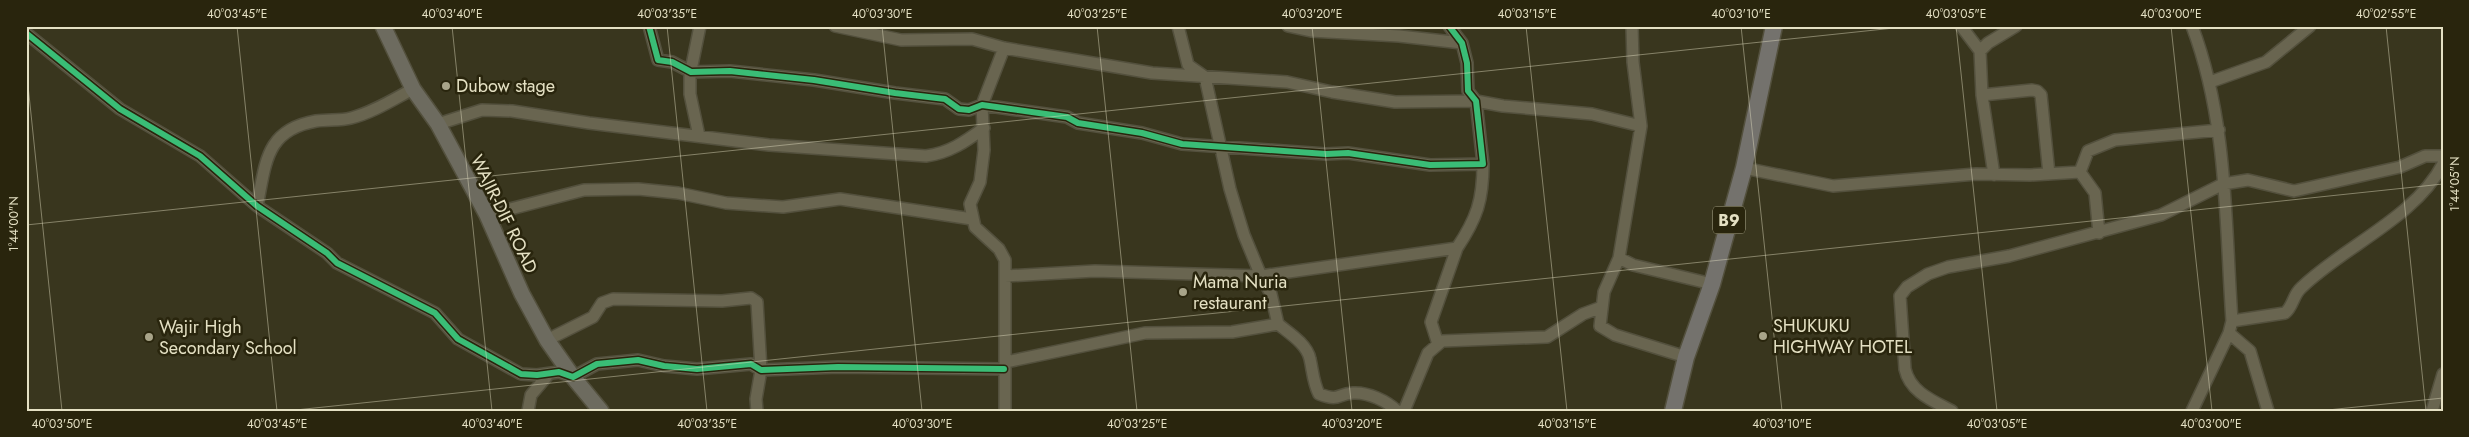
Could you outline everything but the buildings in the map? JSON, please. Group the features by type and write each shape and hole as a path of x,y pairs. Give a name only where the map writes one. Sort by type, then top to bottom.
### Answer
{"highway":[{"name":"B9","path":"1673,411 1686,357 1712,284 1744,168 1774,26"}],"main road":[{"name":"WAJIR-DIF ROAD","path":"383,26 414,89 438,124 487,215 522,294 547,340 572,377 601,411"}],"street":[{"path":"649,26 658,60 672,62 691,72 730,71 814,80 945,99 959,109 969,110 982,105 1067,117 1078,122 1142,133 1182,144 1326,154 1348,153 1430,165 1483,164"},
{"path":"699,136 690,94 691,72 700,26"},
{"path":"835,26 901,40 972,39 1004,48 1152,73 1287,82 1332,92 1395,102 1476,101 1503,106 1592,114 1641,126"},
{"path":"1178,26 1188,65 1205,77 1222,146 1230,189 1244,236 1271,294 1278,324 1294,337 1310,357 1313,382 1319,394 1332,399 1353,393 1371,396 1398,411"},
{"path":"1288,26 1311,30 1399,36 1462,43"},
{"path":"1438,344 1431,322 1457,248 1473,224 1479,208 1483,164 1476,101 1468,91 1467,63 1462,43 1449,26"},
{"path":"1632,26 1633,62 1641,126 1619,258 1604,292 1600,326 1615,335 1686,357"},
{"path":"1961,26 1980,51 1982,95 1994,174"},
{"path":"1980,51 1988,43 2016,26"},
{"path":"2192,26 2210,82 2219,130 2229,247 2232,321 2229,333 2192,411"},
{"path":"2210,82 2266,62 2310,26"},
{"path":"26,33 120,109 200,156 257,206 327,253 337,263 435,312 458,339 521,374 548,375 559,372 572,377 597,364 638,360 664,366 696,369 751,364 762,370 1005,365 1144,332 1232,332 1278,324"},
{"path":"1004,48 982,105 984,150 980,182 970,204 972,219 979,231 999,249 1005,260 1005,411"},
{"path":"257,206 269,154 279,136 294,127 309,123 351,118 414,89"},
{"path":"1982,95 2038,91 2041,95 2049,174"},
{"path":"438,124 482,110 512,111 589,124 769,145 926,156 942,154 984,128"},
{"path":"2080,172 2088,151 2116,140 2219,130"},
{"path":"1952,411 1915,389 1907,377 1900,296 1907,287 1928,274 1948,267 2009,256 2099,233 2166,213 2224,184 2248,180 2294,191 2400,167 2425,156 2443,156"},
{"path":"2232,321 2285,313 2290,309 2294,298 2301,288 2326,266 2407,210 2443,164"},
{"path":"1744,168 1833,186 1994,174 2080,172"},
{"path":"2080,172 2095,193 2099,233"},
{"path":"487,215 584,190 638,189 678,193 726,203 783,207 840,199 972,219"},
{"path":"1005,276 1095,271 1261,276 1457,248"},
{"path":"1619,258 1633,264 1712,284"},
{"path":"547,340 593,316 602,303 614,299 722,301 751,298 757,302 762,370 756,399 758,411"},
{"path":"1404,411 1428,353 1438,344 1449,340 1529,339 1547,336 1583,314 1602,306"},
{"path":"2229,333 2250,351 2268,411"},
{"path":"2432,411 2443,374"},
{"path":"528,411 531,395 548,375"}],"cycle path":[{"path":"649,26 658,60 672,62 691,72 730,71 814,80 945,99 959,109 969,110 982,105 1067,117 1078,123 1142,133 1182,144 1326,154 1348,153 1430,165 1483,164 1476,101 1468,91 1467,63 1462,43 1449,26"},
{"path":"26,33 120,109 200,156 257,206 327,253 337,263 435,313 458,339 521,374 537,375 559,372 573,377 597,364 638,360 664,366 697,369 751,364 761,370 838,367 1004,369"}],"place":[{"name":"Dubow stage","path":"446,86"},
{"name":"Mama Nuria restaurant","path":"1183,292"},
{"name":"SHUKUKU HIGHWAY HOTEL","path":"1763,336"},
{"name":"Wajir High Secondary School","path":"149,337"}]}
